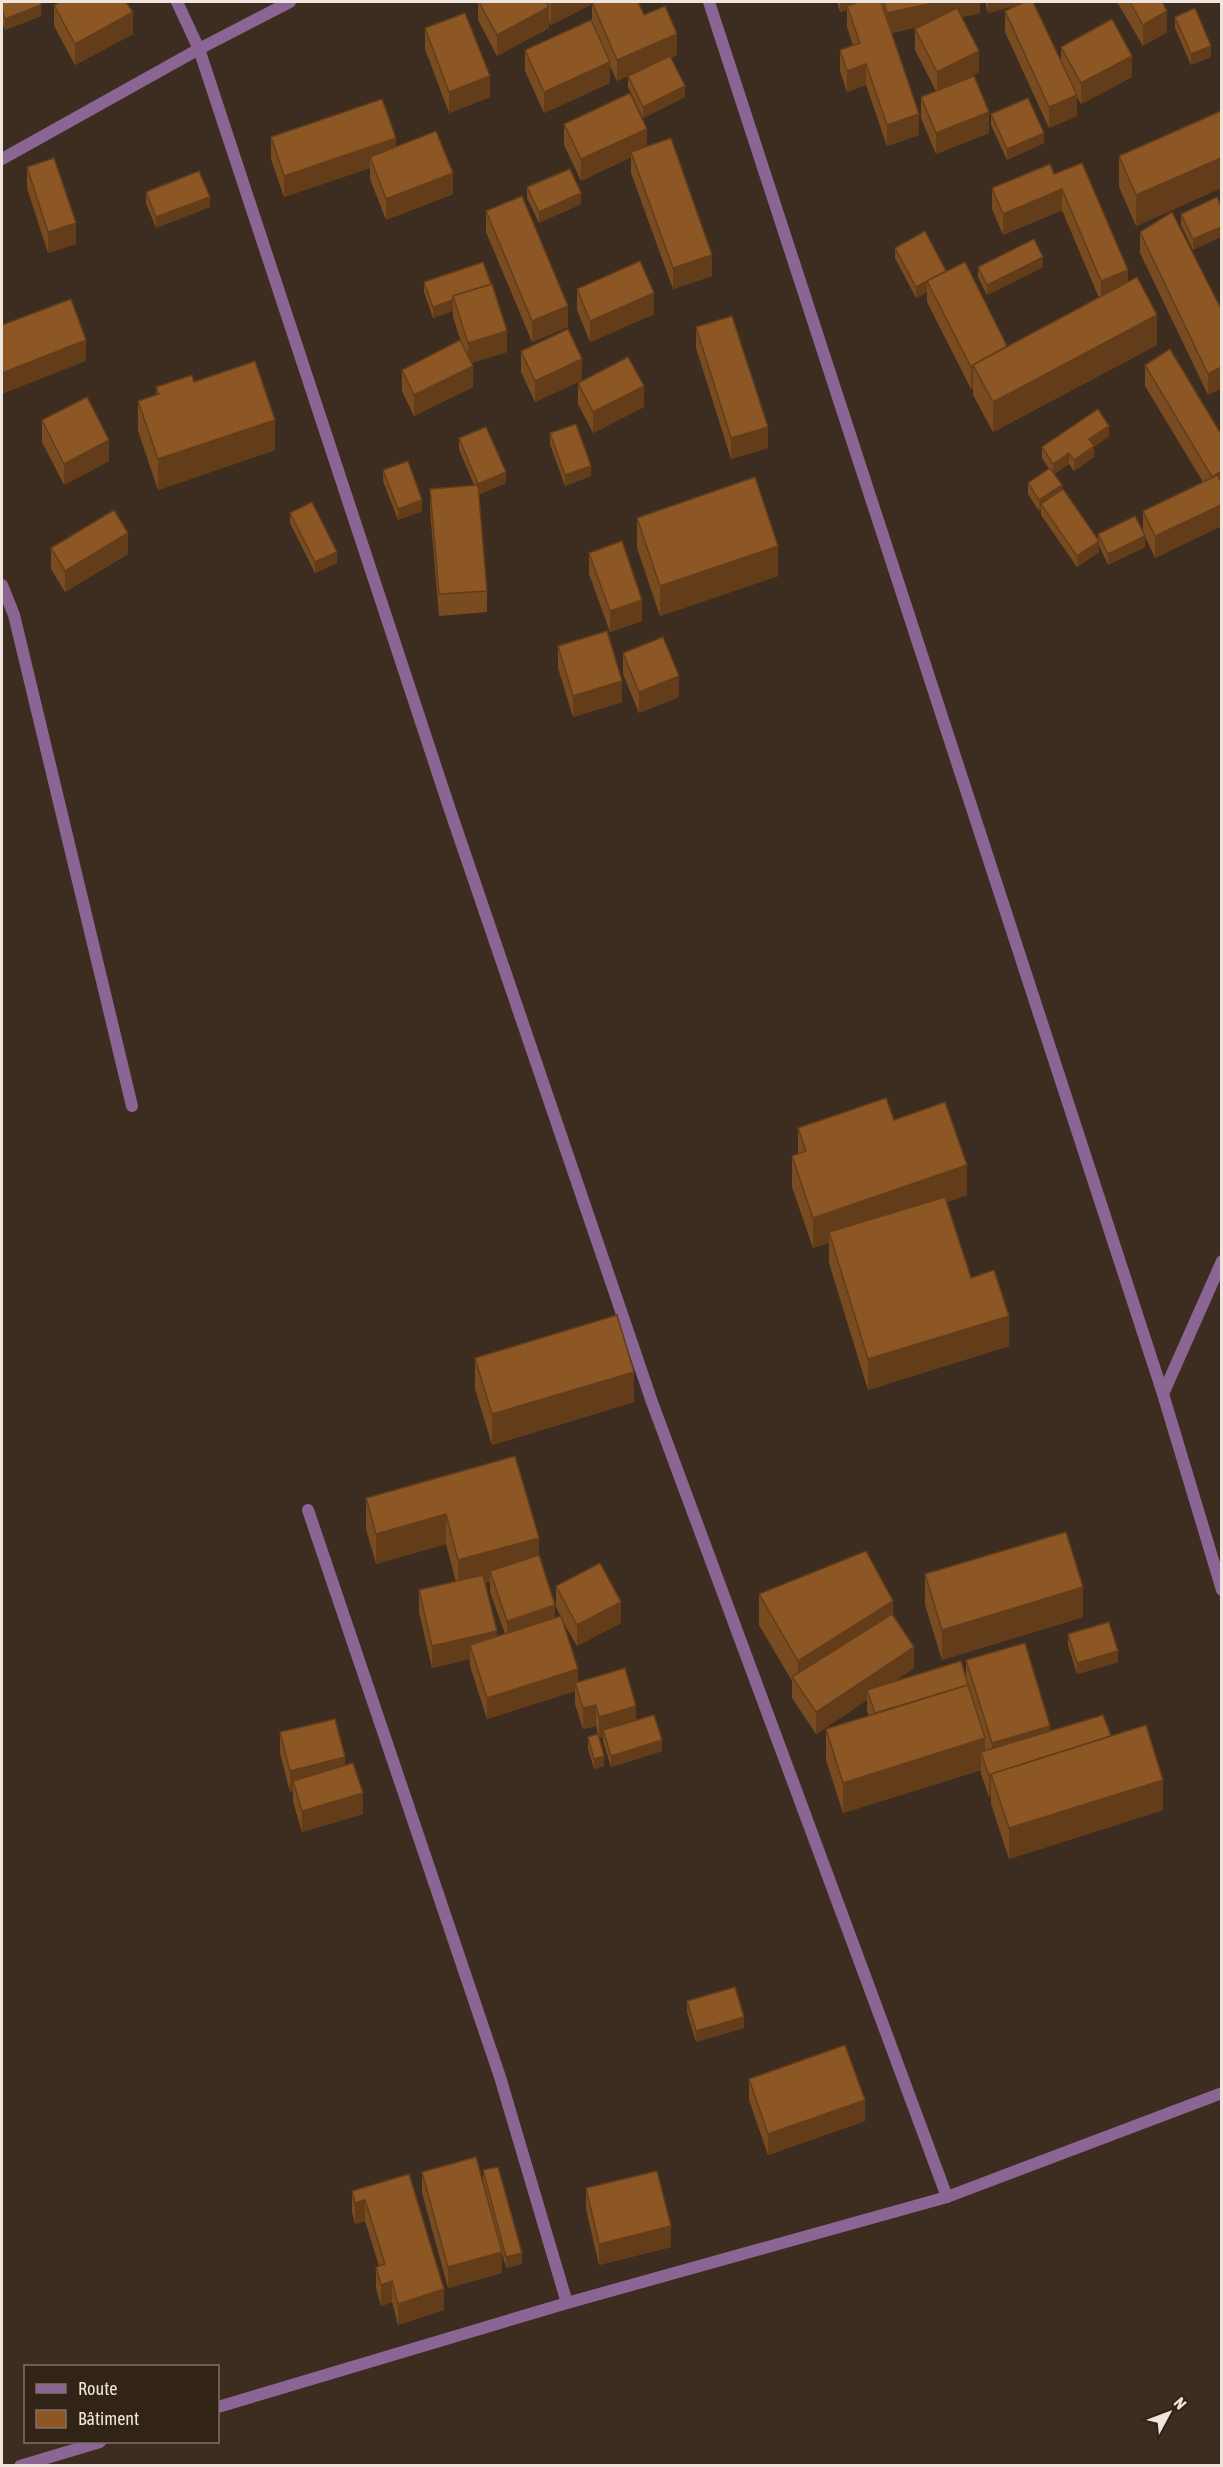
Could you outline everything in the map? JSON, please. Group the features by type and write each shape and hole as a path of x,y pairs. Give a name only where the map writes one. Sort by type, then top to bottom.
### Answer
{"street":[{"path":"177,2 199,49 453,819 652,1402 947,2197"},
{"path":"2,159 199,49 290,2"},
{"path":"709,2 1163,1394 1221,1590"},
{"path":"2,585 14,615 132,1106"},
{"path":"1163,1394 1221,1261"},
{"path":"308,1510 500,2077 567,2302"},
{"path":"219,2407 567,2302 947,2197 1221,2093"},
{"path":"20,2466 97,2443"}],"building":[{"path":"2,2 40,2 41,5 5,19"},
{"path":"60,2 126,2 133,12 75,44 54,5"},
{"path":"479,2 546,2 549,7 497,35"},
{"path":"592,2 638,2 644,15 665,6 677,34 617,60"},
{"path":"859,2 881,2 919,114 887,125 866,64 847,71 840,50 860,43 847,6"},
{"path":"884,2 938,2 887,13"},
{"path":"1025,2 1033,2 1077,95 1049,107 1005,11"},
{"path":"1130,2 1162,2 1167,11 1143,25"},
{"path":"957,8 979,51 937,72 915,29"},
{"path":"1195,8 1211,46 1191,54 1175,17"},
{"path":"465,13 490,76 449,92 425,28"},
{"path":"1112,19 1132,56 1081,83 1061,47"},
{"path":"591,20 610,62 544,92 525,50"},
{"path":"670,56 685,86 643,107 628,76"},
{"path":"974,76 989,112 936,133 921,97"},
{"path":"630,93 647,129 581,159 564,124"},
{"path":"1028,98 1044,133 1007,149 991,114"},
{"path":"382,99 396,138 284,176 271,137"},
{"path":"1221,111 1221,158 1136,195 1119,156"},
{"path":"436,131 453,173 386,199 370,157"},
{"path":"671,138 712,255 673,268 631,152"},
{"path":"54,158 76,223 48,232 27,167"},
{"path":"1082,163 1128,270 1101,281 1062,189 1003,214 992,188 1050,164 1054,174"},
{"path":"570,169 581,193 539,212 527,187"},
{"path":"199,171 210,197 156,217 146,192"},
{"path":"522,196 568,306 532,321 486,211"},
{"path":"1217,197 1221,207 1221,227 1193,239 1181,214"},
{"path":"1172,212 1221,309 1221,367 1208,374 1140,232"},
{"path":"925,231 946,271 916,287 895,248"},
{"path":"1034,239 1043,257 987,285 978,267"},
{"path":"640,261 654,293 590,321 577,289"},
{"path":"483,262 491,284 453,296 453,300 433,307 424,282"},
{"path":"965,262 1007,346 971,367 927,281"},
{"path":"1137,277 1157,315 993,402 973,365"},
{"path":"492,284 507,331 468,343 453,296"},
{"path":"71,299 86,340 2,373 2,325"},
{"path":"732,316 768,427 731,438 696,327"},
{"path":"568,329 582,359 535,381 521,351"},
{"path":"460,340 473,366 414,395 402,370"},
{"path":"1170,349 1221,434 1221,471 1212,477 1145,365"},
{"path":"628,357 644,386 593,412 578,383"},
{"path":"255,361 275,420 158,459 138,401 159,394 156,387 192,375 194,382"},
{"path":"87,397 109,440 64,464 42,420"},
{"path":"1098,409 1109,426 1089,439 1094,446 1074,460 1069,453 1053,464 1042,447"},
{"path":"576,424 591,466 565,475 550,433"},
{"path":"486,427 506,472 478,484 459,438"},
{"path":"408,461 422,500 398,509 383,470"},
{"path":"1050,468 1062,485 1039,500 1028,483"},
{"path":"1218,475 1221,483 1221,505 1155,536 1143,511"},
{"path":"755,477 778,546 660,586 637,518"},
{"path":"478,485 487,591 439,594 430,489"},
{"path":"1063,489 1099,541 1077,556 1041,504"},
{"path":"312,502 337,552 315,562 290,513"},
{"path":"114,510 128,533 65,571 51,548"},
{"path":"1135,516 1145,536 1108,554 1098,534"},
{"path":"622,541 642,600 610,611 589,553"},
{"path":"607,631 622,681 573,696 558,646"},
{"path":"663,637 679,676 639,692 623,653"},
{"path":"886,1098 894,1120 945,1102 967,1165 813,1218 792,1156 806,1151 798,1128"},
{"path":"945,1197 971,1278 994,1270 1009,1316 868,1359 829,1232"},
{"path":"617,1315 634,1372 492,1414 475,1358"},
{"path":"515,1456 539,1538 458,1560 446,1514 376,1534 366,1498"},
{"path":"1066,1532 1083,1587 942,1630 925,1574"},
{"path":"866,1551 893,1601 798,1661 759,1594"},
{"path":"539,1555 555,1605 507,1621 490,1571"},
{"path":"600,1563 621,1602 577,1625 556,1586"},
{"path":"483,1575 497,1631 432,1646 419,1590"},
{"path":"892,1614 914,1647 816,1712 792,1677"},
{"path":"561,1616 578,1669 487,1698 470,1645"},
{"path":"1109,1622 1118,1651 1077,1663 1068,1634"},
{"path":"1025,1643 1050,1726 992,1743 966,1660"},
{"path":"961,1661 968,1685 875,1713 867,1690"},
{"path":"625,1668 636,1706 599,1717 596,1705 583,1708 575,1683"},
{"path":"968,1685 985,1738 843,1783 826,1729"},
{"path":"654,1715 662,1740 611,1756 603,1730"},
{"path":"1103,1715 1111,1736 989,1776 981,1752"},
{"path":"335,1719 345,1757 290,1771 280,1732"},
{"path":"1146,1725 1163,1780 1009,1828 991,1774"},
{"path":"598,1734 604,1756 594,1759 588,1737"},
{"path":"353,1763 363,1793 302,1811 293,1781"},
{"path":"735,1987 744,2017 696,2031 687,2001"},
{"path":"845,2045 865,2100 768,2134 749,2079"},
{"path":"476,2157 502,2252 448,2267 422,2172"},
{"path":"498,2167 522,2253 506,2257 483,2170"},
{"path":"657,2171 671,2226 599,2244 586,2188"},
{"path":"409,2174 444,2289 398,2304 392,2281 381,2285 376,2267 385,2264 365,2200 355,2203 352,2191"}]}
